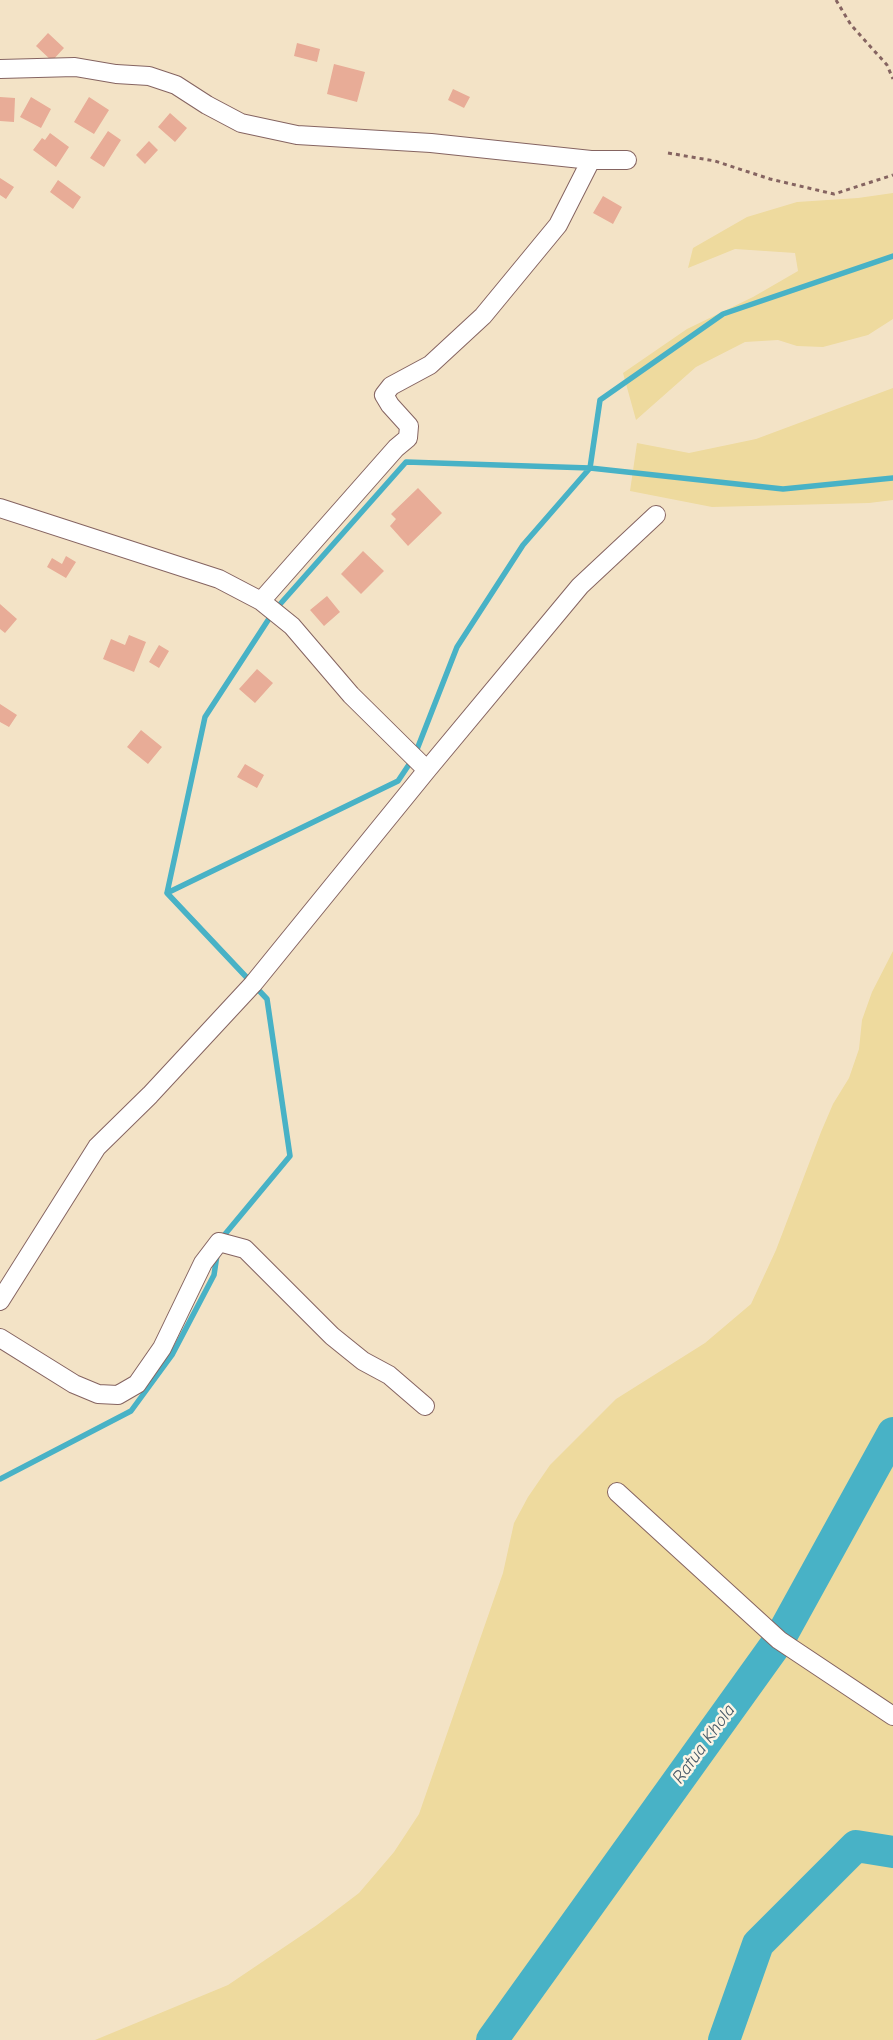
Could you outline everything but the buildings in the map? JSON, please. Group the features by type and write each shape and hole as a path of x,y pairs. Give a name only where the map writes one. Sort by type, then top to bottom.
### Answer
{"street":[{"path":"0,69 75,67 116,74 149,76 176,85 207,105 242,123 297,134 431,143 591,160 627,160"},
{"path":"261,601 396,448 408,438 409,426 390,405 384,395 391,386 430,365 483,316 558,225 591,160"},
{"path":"0,508 219,579 261,601 292,626 351,695 427,770"},
{"path":"0,1301 97,1147 150,1095 253,984 580,586 656,515"},
{"path":"0,1338 74,1384 98,1394 118,1395 137,1384 162,1348 203,1263 219,1242 245,1249 332,1336 363,1361 389,1375 425,1406"},
{"path":"617,1492 779,1640 893,1716"}],"path":[{"path":"836,0 851,25 887,65 893,79"},
{"path":"668,153 715,161 770,179 834,194 893,175"}],"sand":[{"path":"893,193 893,319 868,335 823,347 797,346 778,340 745,342 696,367 636,420 623,373 687,329 753,297 798,271 795,253 735,249 688,268 693,248 747,217 797,202 858,198"},
{"path":"893,388 893,500 869,503 712,507 630,491 637,443 689,453 756,439"},
{"path":"893,951 893,2040 95,2040 228,1985 317,1925 359,1893 394,1852 419,1814 503,1573 514,1523 528,1497 550,1465 616,1399 705,1343 751,1304 776,1250 833,1104 849,1078 859,1049 862,1020 872,992"}],"waterway":[{"path":"167,893 398,781 414,757 457,647 523,545 590,468 600,400 723,314 893,256"},
{"path":"221,1239 290,1156 267,999 167,893 205,717 274,611 406,462 590,468 783,489 893,478"},
{"path":"0,1479 131,1411 172,1355 214,1275 217,1255"},
{"name":"Ratua Khola","path":"492,2040 779,1640 893,1433"},
{"path":"724,2040 758,1944 856,1846 893,1852"}]}
